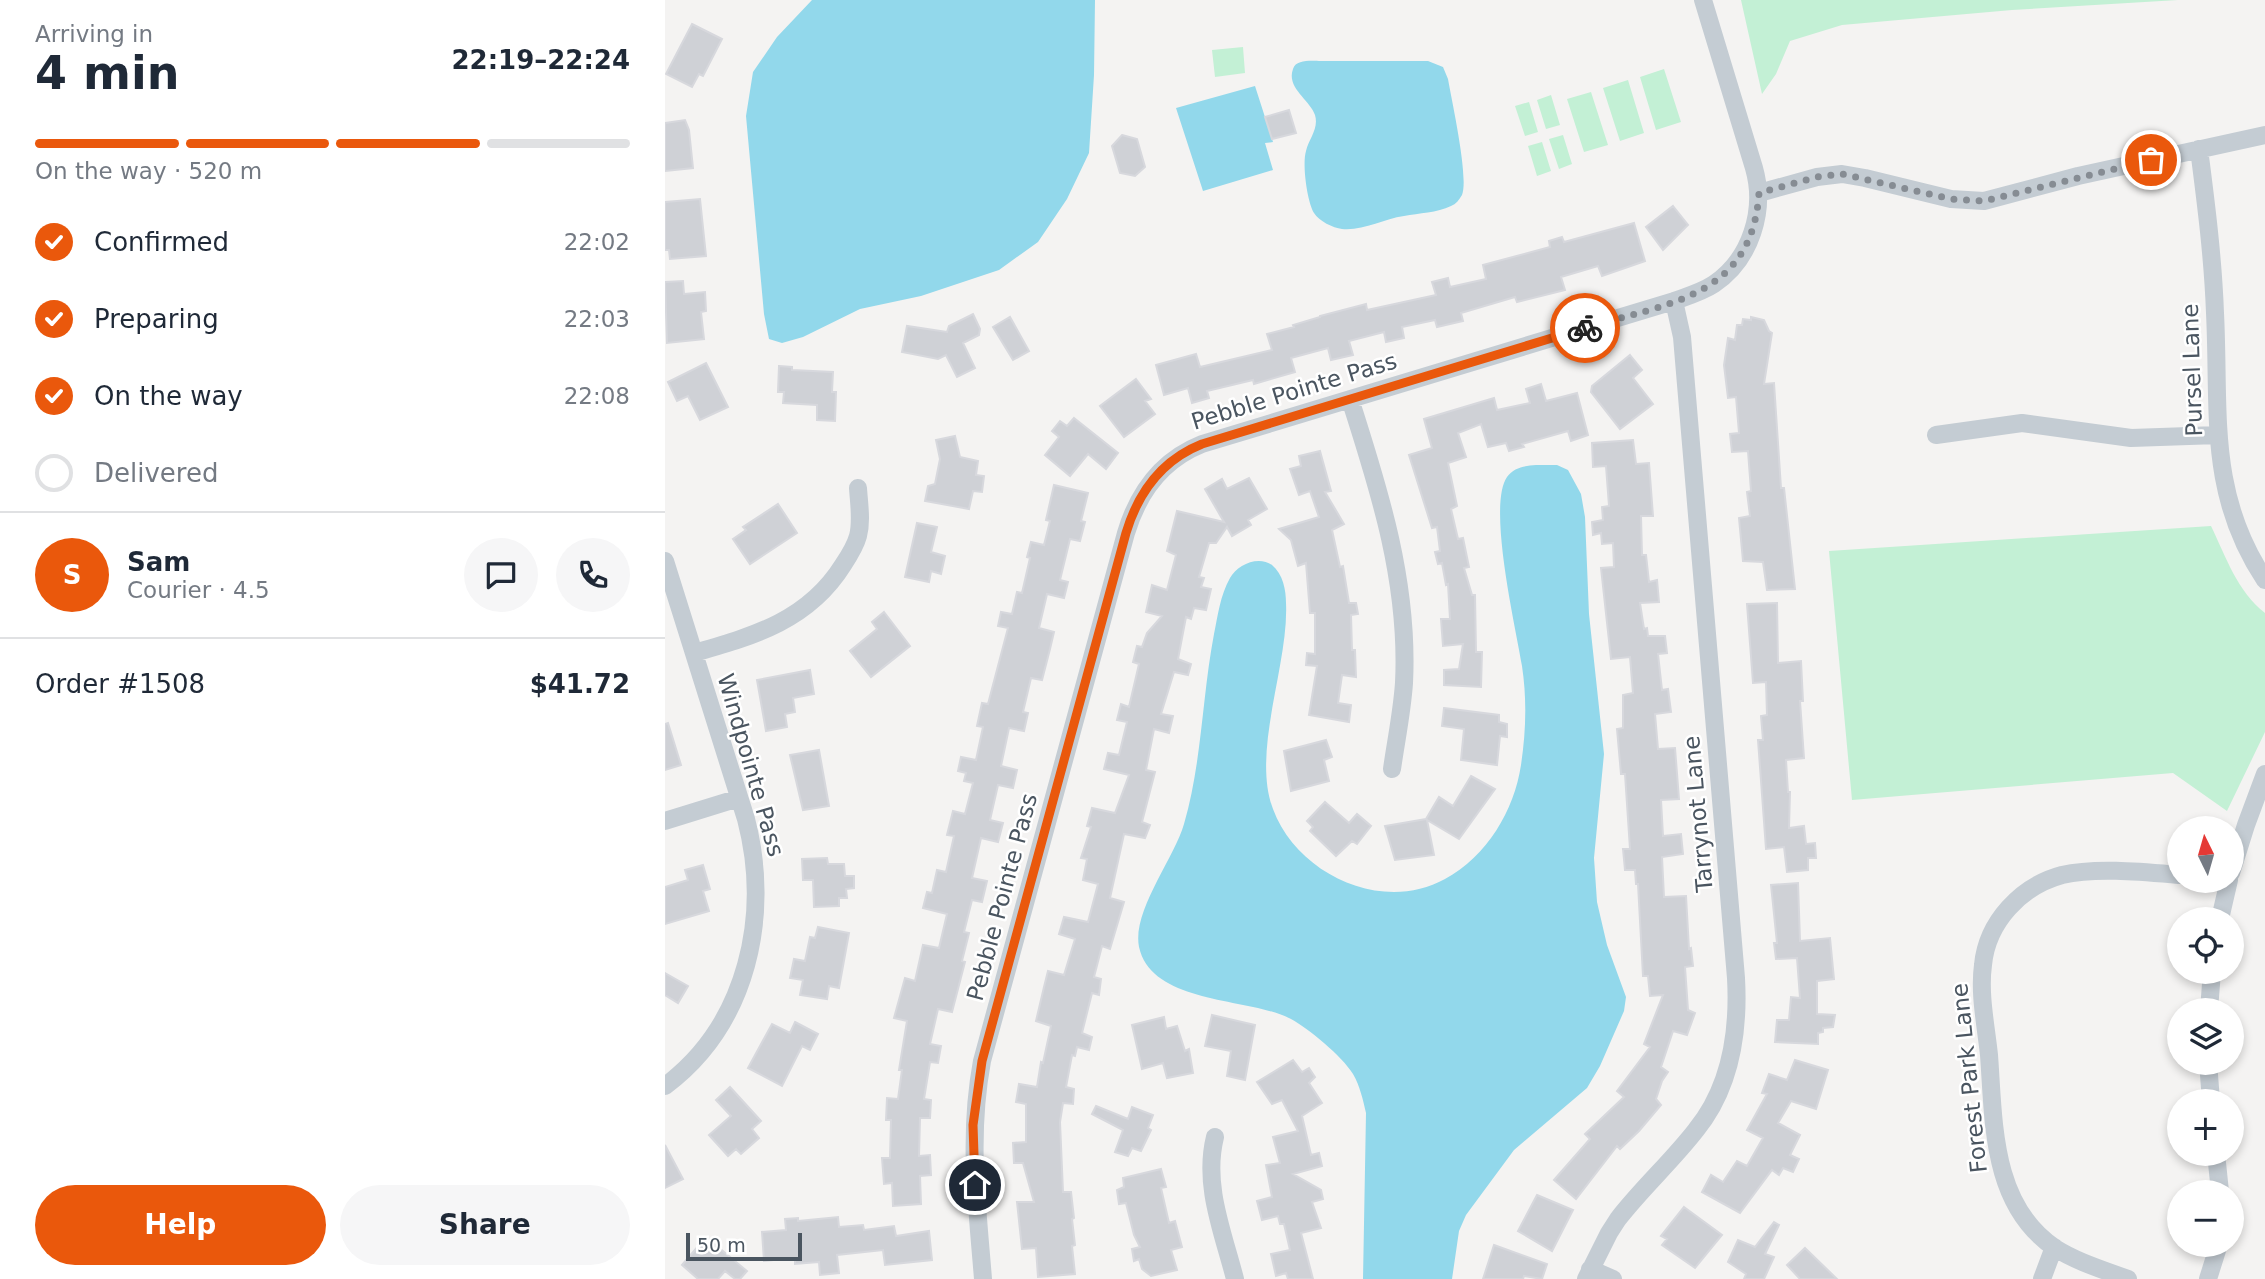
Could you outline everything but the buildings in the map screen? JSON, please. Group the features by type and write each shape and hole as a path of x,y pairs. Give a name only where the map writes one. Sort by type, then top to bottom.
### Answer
{"street":[{"name":"Pebble Pointe Pass","path":"983,1279 973,1157 975,1108 982,1061 1131,517 1143,491 1157,474 1188,450 1674,301 1707,288 1732,267 1752,234 1759,193 1754,168 1703,0"},
{"path":"1759,193 1817,177 1842,174 1951,199 1984,201 2265,135"},
{"name":"Pursel Lane","path":"2199,149 2214,293 2218,435 2222,474 2229,505 2241,536 2265,580"},
{"name":"Tarrynot Lane","path":"1588,1274 1609,1233 1624,1212 1697,1130 1713,1105 1726,1077 1737,1020 1735,964 1682,337 1674,301"},
{"path":"1350,399 1385,512 1399,579 1405,654 1404,687 1392,769"},
{"path":"1935,435 2022,423 2131,438 2218,435"},
{"path":"694,653 781,624 808,605 832,582 858,536 858,488"},
{"name":"Windpointe Pass","path":"665,561 739,798 752,843 757,878 757,911 750,953 735,996 723,1020 699,1055 665,1086"},
{"path":"2244,830 2265,774"},
{"path":"665,821 739,798"},
{"name":"Forest Park Lane","path":"2128,1279 2067,1255 2054,1247 2018,1206 2006,1185 1999,1162 1982,966 1994,928 2007,909 2027,891 2049,879 2074,873 2100,872 2167,875"},
{"path":"1215,1137 1210,1156 1210,1177 1235,1279"},
{"path":"2042,1279 2054,1247"},
{"path":"2209,1279 2215,1257"},
{"path":"1588,1274 1613,1279"}],"green space":[{"path":"1741,0 2178,0 2012,10 1842,25 1790,41 1776,74 1762,94"},
{"path":"1243,47 1245,73 1215,77 1212,50"},
{"path":"1664,69 1681,122 1656,130 1640,77"},
{"path":"1628,80 1644,133 1620,141 1603,88"},
{"path":"1591,92 1608,145 1584,152 1567,99"},
{"path":"1551,95 1560,125 1546,129 1537,100"},
{"path":"1529,102 1538,132 1525,136 1515,106"},
{"path":"1563,135 1572,164 1559,169 1549,139"},
{"path":"1542,142 1551,171 1537,176 1528,146"},
{"path":"2211,526 2240,584 2265,613 2265,732 2227,811 2173,773 1852,800 1829,551"}],"water":[{"path":"812,0 1095,0 1089,153 1067,199 1038,242 999,270 921,296 860,309 803,337 782,343 769,339 764,314 746,116 753,72 777,37"},
{"path":"1305,61 1428,61 1443,67 1448,79 1459,139 1464,186 1462,195 1456,203 1440,210 1365,227 1342,229 1323,221 1311,207 1306,182 1306,151 1316,120 1312,109 1293,82 1293,69"},
{"path":"1255,86 1273,142 1265,143 1273,170 1203,191 1176,108"},
{"path":"1536,465 1557,465 1568,470 1581,494 1585,517 1589,614 1604,754 1594,858 1597,902 1607,945 1626,997 1624,1011 1600,1066 1587,1088 1514,1150 1466,1215 1459,1231 1452,1279 1363,1279 1366,1113 1353,1074 1325,1044 1291,1019 1273,1012 1204,996 1162,980 1148,966 1139,947 1142,918 1179,838 1190,801 1210,658 1222,599 1233,573 1254,561 1266,562 1276,569 1285,593 1282,653 1268,735 1267,786 1273,809 1285,832 1301,852 1321,869 1344,882 1395,892 1421,889 1445,879 1474,858 1486,845 1512,799 1521,765 1525,728 1524,678 1501,540 1502,492 1507,477 1513,471"}],"way so far":[{"path":"1585,328 1697,293 1726,275 1747,246 1752,234 1759,193 1817,177 1842,174 1951,199 1984,201 2151,160"}],"route":[{"path":"975,1185 973,1125 982,1061 1126,533 1143,491 1177,456 1202,444 1585,328"}]}
